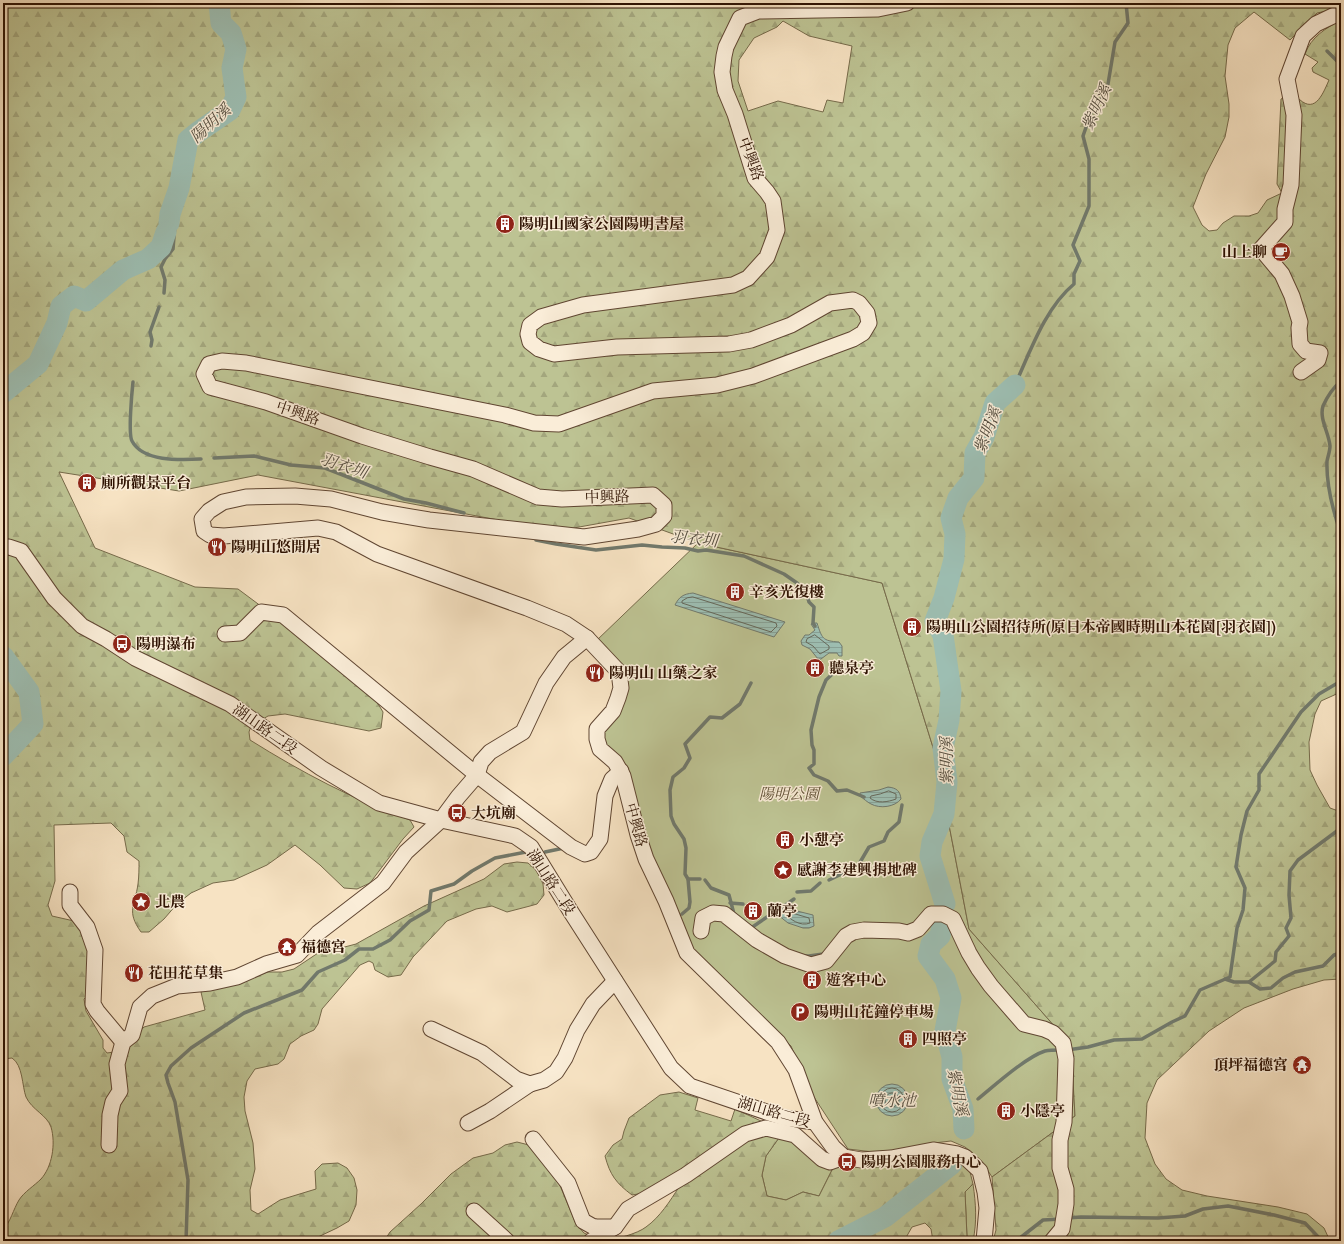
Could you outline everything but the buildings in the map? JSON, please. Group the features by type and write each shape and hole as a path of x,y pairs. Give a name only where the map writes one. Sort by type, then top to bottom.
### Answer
{"street":[{"name":"中興路","path":"815,1122 796,1070 778,1042 688,953 646,859 621,771 615,762 600,749 597,739 597,729 613,711 621,688 619,672 587,638 566,624 527,608 377,554 336,532 318,528 224,536 210,535 204,531 202,519 208,511 223,502 231,500 246,497 296,496 331,499 382,512 429,520 584,537 638,529 656,524 664,516 664,505 653,496 562,499 538,497 473,469 362,436 266,402 210,387 204,374 210,364 222,361 246,363 505,415 534,423 559,424 653,391 717,385 753,376 853,339 863,333 870,323 867,313 859,303 853,300 830,303 791,325 751,340 728,344 616,347 554,354 539,349 530,342 528,334 530,325 541,317 583,305 733,285 748,278 767,257 777,230 773,201 755,178 735,114 725,90 722,72 726,47 740,18 758,11 878,8 907,3"},
{"path":"1301,372 1318,360 1320,353 1306,351 1300,344 1300,322 1292,296 1282,274 1261,249 1285,222 1285,209 1291,185 1294,115 1287,79 1303,36 1316,24 1341,12"},
{"name":"湖山路二段","path":"3,547 9,547 20,551 54,598 82,626 106,639 135,658 230,704 320,768 379,803 441,820 515,836 531,847 671,1068 690,1086 784,1118 815,1122 832,1147 844,1157"},
{"path":"225,634 240,633 261,612 283,615 477,775 571,846 585,854 591,852 600,839 605,796 612,779 621,771"},
{"path":"109,1145 110,1116 113,1102 120,1091 117,1064 123,1042 132,1035 140,1007 152,996 177,986 210,983 237,976 266,964 296,955 318,934 383,883 406,852 441,820 477,775 481,762 490,752 523,732 546,684 564,657 587,638"},
{"path":"70,892 70,905 87,926 95,950 93,1004 123,1042"},
{"path":"701,931 703,918 713,913 724,914 757,940 785,956 811,965 826,961 846,936 853,932 864,930 899,931 908,933 918,929 931,914 943,914 953,919 978,968 991,986 1024,1024 1044,1029 1053,1034 1063,1043 1066,1059 1064,1122 1060,1140 1060,1168 1066,1188 1066,1212 1062,1229 1052,1241"},
{"path":"468,1123 490,1111 530,1084 544,1080 556,1072 565,1058 577,1030 593,1004 615,981"},
{"path":"431,1028 482,1053 516,1079 530,1084"},
{"path":"591,1241 615,1227 628,1209 686,1175 745,1134 766,1128 795,1136 822,1159 830,1162 844,1157 860,1160 891,1158 933,1150 957,1154 965,1157 980,1171 985,1192 987,1208 984,1241"},
{"path":"533,1139 568,1183 583,1221 597,1227 615,1227"},
{"path":"474,1211 507,1241"}],"green space":[{"path":"3,3 1341,3 1341,8 1317,13 1290,40 1254,12 1235,28 1228,45 1225,76 1229,104 1229,117 1225,137 1206,174 1193,207 1202,225 1209,231 1217,230 1223,223 1234,216 1249,216 1258,213 1267,200 1282,193 1277,184 1281,99 1287,96 1296,96 1302,102 1308,104 1317,102 1329,80 1313,72 1312,68 1318,62 1305,54 1315,38 1341,20 1341,692 1321,701 1315,714 1309,742 1310,770 1330,808 1341,812 1341,979 1324,980 1293,989 1244,1008 1209,1031 1157,1080 1147,1103 1145,1138 1155,1164 1166,1179 1182,1190 1207,1196 1278,1207 1307,1214 1324,1228 1330,1241 993,1241 996,1230 992,1177 1075,1116 1071,1045 969,929 936,757 882,583 698,543 629,518 557,531 258,475 179,491 59,472 95,548 195,587 238,589 293,630 375,699 383,712 381,728 369,731 285,714 268,716 251,726 249,732 250,740 289,763 348,794 410,820 414,827 403,839 370,883 357,889 344,888 320,865 295,845 267,865 234,880 213,883 191,893 177,904 164,919 149,932 141,932 136,925 133,913 138,884 139,861 127,852 124,836 111,823 54,825 55,881 48,905 52,916 74,921 88,941 89,994 84,999 86,1011 103,1040 103,1048 107,1053 114,1052 127,1045 144,1027 205,1010 201,992 268,972 282,972 294,969 321,951 356,944 424,906 484,879 504,864 517,862 528,863 537,871 543,884 544,895 537,904 530,906 507,912 492,906 476,909 447,921 413,957 401,975 388,977 375,970 373,963 369,961 360,965 322,1009 318,1024 314,1030 301,1036 290,1044 284,1059 278,1064 255,1069 247,1081 244,1097 245,1111 253,1143 255,1169 250,1190 251,1210 258,1214 280,1200 316,1189 315,1171 322,1164 338,1163 347,1168 354,1178 357,1190 356,1205 349,1221 318,1237 302,1241 3,1241 3,1230 19,1200 41,1179 48,1168 52,1155 53,1141 49,1123 26,1097 22,1076 16,1061 12,1058 3,1059","holes":["783,21 809,36 852,46 843,103 827,100 823,112 778,101 748,111 738,81 739,60 754,38 777,27"]},
{"name":"陽明公園","path":"698,543 882,583 936,757 969,929 1071,1045 1075,1116 992,1177 981,1160 965,1147 951,1141 882,1153 848,1149 810,1091 791,1046 690,945 601,738 625,681 596,641"},
{"path":"679,1092 698,1098 695,1110 731,1121 735,1109 761,1121 781,1135 766,1156 762,1175 767,1196 786,1200 803,1192 819,1196 834,1166 865,1166 927,1156 961,1161 969,1168 973,1184 965,1192 966,1241 933,1241 931,1229 925,1223 912,1227 904,1241 605,1241 620,1238 642,1230 660,1214 679,1187 632,1195 614,1178 605,1156 613,1145 622,1139 629,1118 660,1095"},
{"path":"781,1135 834,1166 819,1196 803,1192 786,1200 767,1196 762,1175 766,1156"},
{"path":"517,1142 529,1145 556,1176 576,1224 584,1233 602,1241 384,1241 390,1232 451,1174 473,1158 493,1153 505,1145"},
{"path":"973,1184 976,1213 975,1227 973,1241 966,1241 965,1192"}],"water":[{"path":"693,593 785,622 774,637 675,605 682,596"},
{"path":"817,623 826,640 839,642 842,646 842,656 839,656 837,653 829,653 821,659 818,659 810,649 802,645 801,641 805,635 809,635 815,630 811,624"},
{"path":"888,787 898,790 901,796 901,799 895,804 883,807 875,806 860,796 860,793"},
{"path":"789,904 793,910 813,915 814,926 803,928 788,923 778,915 777,911"},
{"name":"噴水池","path":"889,1084 895,1084 904,1088 908,1100 904,1112 895,1116 889,1116 880,1112 876,1103 876,1097 880,1088"}],"waterway":[{"name":"陽明溪","path":"169,223 170,214 179,188 188,140 230,110 236,97 232,68 236,49 231,33 221,23 219,3"},
{"name":"紫明溪","path":"1015,385 1039,331 1055,305 1074,284 1074,274 1080,261 1073,245 1089,206 1089,159 1083,136 1091,113 1107,90 1115,42 1128,23 1126,3"},
{"path":"1327,51 1341,65"},
{"name":"羽衣圳","path":"164,293 165,280 161,267 173,249 175,224 170,214"},
{"name":"陽明溪","path":"3,393 38,364 57,323 61,306 74,296 86,301 123,270 148,259 161,247 166,232"},
{"name":"羽衣圳","path":"151,346 152,340 150,332 159,307"},
{"path":"1341,381 1329,396 1323,406 1322,411 1323,421 1330,446 1327,461 1329,489 1341,534"},
{"name":"羽衣圳","path":"133,382 130,430 132,441 137,448 144,453 163,458 183,460 201,459"},
{"name":"紫明溪","path":"945,904 930,856 932,842 944,814 947,782 943,748 949,720 951,691 943,635 935,621 944,598 954,559 955,534 951,518 958,498 974,478 975,453 984,437 995,403 1015,385"},
{"name":"羽衣圳","path":"214,458 254,456 291,465 325,468 404,499 464,513"},
{"name":"羽衣圳","path":"536,540 596,550 642,545 685,548 698,551 706,550 744,556 784,574 797,583 806,592 809,602 814,607 813,623 815,626"},
{"name":"陽明溪","path":"3,656 29,692 33,724 3,756"},
{"path":"843,664 826,680 819,697 811,730 812,745 814,750 814,764 809,768 814,775 828,781 837,791 847,790 864,797"},
{"path":"1067,1050 1088,1047 1114,1040 1142,1039 1185,1016 1200,990 1230,977 1237,928 1243,910 1245,888 1236,867 1241,835 1247,811 1259,790 1259,774 1301,712 1319,694 1341,681"},
{"path":"682,914 689,908 690,902 688,879 685,874 686,848 684,839 674,824 671,816 670,790 673,777 684,768 690,758 685,744 710,717 722,718 740,704 751,683"},
{"path":"829,880 859,864 869,847 884,841 888,832 899,822 902,805"},
{"path":"1249,982 1275,961 1276,952 1289,936 1286,928 1291,918 1289,895 1290,871 1298,860 1341,828"},
{"path":"545,852 564,848"},
{"path":"186,1241 188,1180 175,1102 166,1075 171,1066 191,1048 244,1013 302,990 318,972 345,960 359,949 373,949 390,940 410,921 429,910 431,891 454,884 472,871 495,858 526,852"},
{"path":"688,879 700,879"},
{"path":"705,880 711,888 729,895 735,915"},
{"path":"797,892 811,891 820,883"},
{"path":"777,911 794,899"},
{"path":"730,903 743,904"},
{"path":"751,928 770,915"},
{"name":"紫明溪","path":"942,925 940,936 931,944 928,956 945,979 951,998 945,1031 952,1057 952,1079 963,1109 964,1129"},
{"path":"805,956 824,953"},
{"path":"1225,979 1234,982 1249,982 1260,989 1271,988 1283,978 1295,972 1323,966 1334,955 1341,953"},
{"path":"978,1099 1010,1072 1037,1054 1045,1051 1061,1050"},
{"name":"紫明溪","path":"838,1241 885,1217 952,1164"},
{"path":"1067,1218 1158,1218 1185,1216 1203,1209 1228,1206 1305,1223 1322,1241"},
{"path":"1016,1241 1043,1220 1061,1219"}],"place":[{"name":"陽明山國家公園陽明書屋","path":"505,224"},
{"name":"山上聊","path":"1281,252"},
{"name":"廁所觀景平台","path":"87,483"},
{"name":"陽明山悠閒居","path":"217,547"},
{"name":"辛亥光復樓","path":"735,592"},
{"name":"陽明山公園招待所(原日本帝國時期山本花園[羽衣園])","path":"912,627"},
{"name":"陽明瀑布","path":"122,644"},
{"name":"聽泉亭","path":"815,668"},
{"name":"陽明山 山藥之家","path":"595,673"},
{"name":"大坑廟","path":"457,813"},
{"name":"小憇亭","path":"785,840"},
{"name":"感謝李建興捐地碑","path":"783,870"},
{"name":"北農","path":"141,902"},
{"name":"蘭亭","path":"753,911"},
{"name":"福德宮","path":"287,947"},
{"name":"花田花草集","path":"134,973"},
{"name":"遊客中心","path":"812,980"},
{"name":"陽明山花鐘停車場","path":"800,1012"},
{"name":"四照亭","path":"908,1039"},
{"name":"頂坪福德宮","path":"1302,1065"},
{"name":"小隱亭","path":"1006,1111"},
{"name":"陽明公園服務中心","path":"847,1162"}]}
